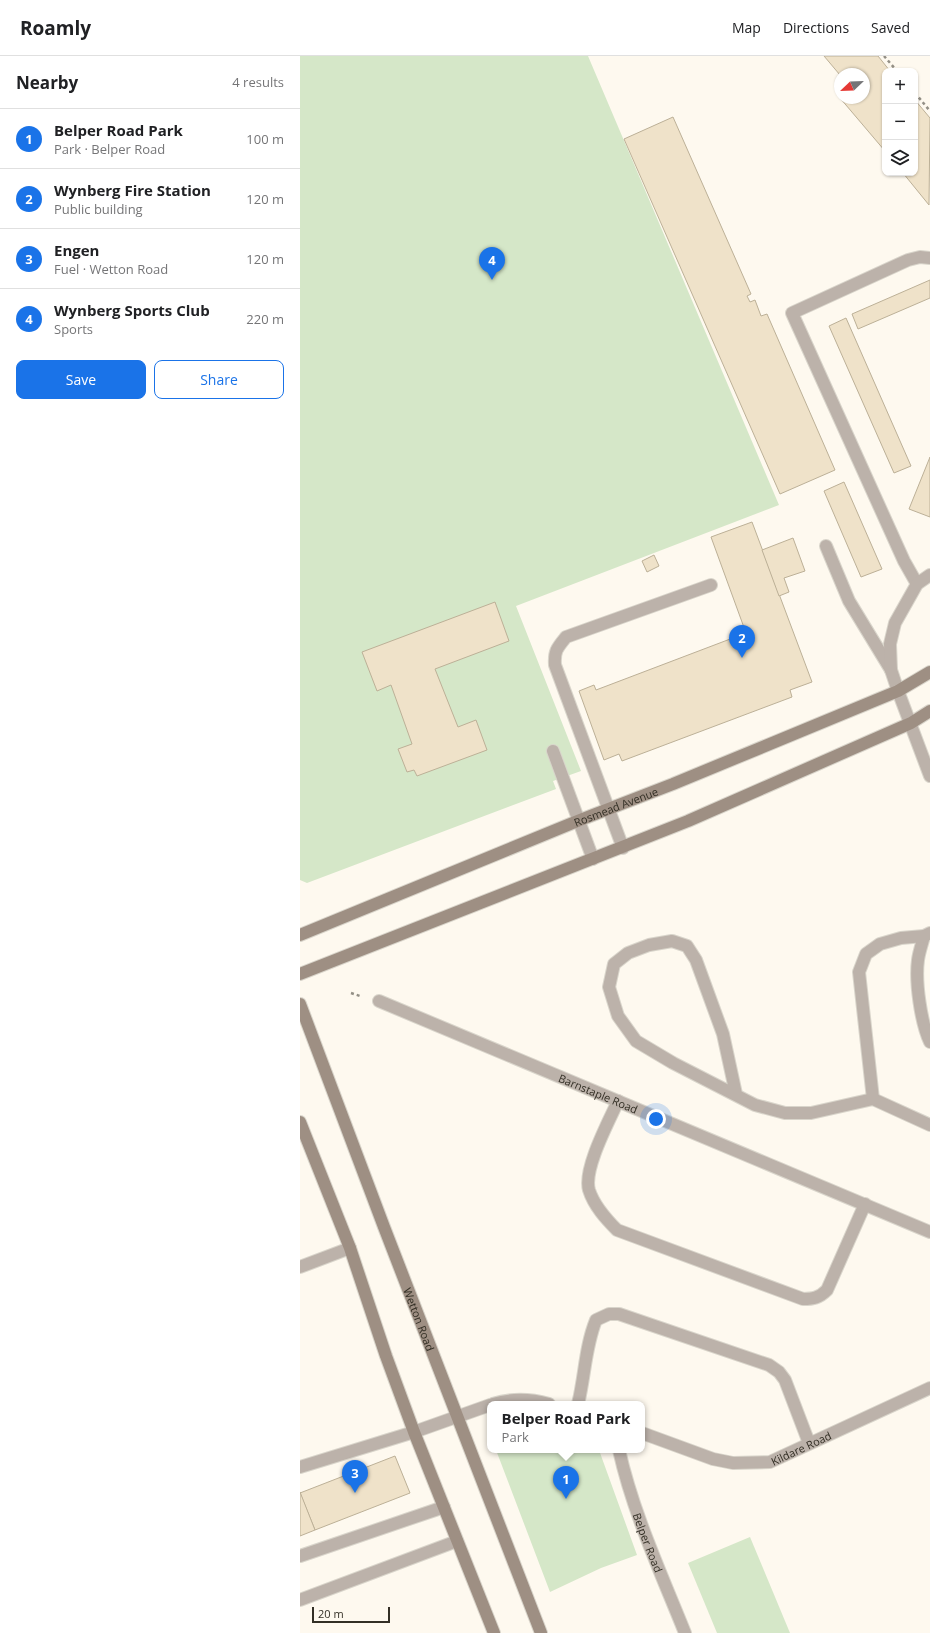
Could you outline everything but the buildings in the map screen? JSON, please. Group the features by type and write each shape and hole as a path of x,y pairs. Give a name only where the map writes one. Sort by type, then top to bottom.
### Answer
{"main road":[{"name":"Rosmead Avenue","path":"300,935 898,691 930,672"},
{"path":"300,974 623,848 688,821 910,723 930,711"},
{"name":"Wetton Road","path":"300,1004 384,1227 541,1633"},
{"path":"300,1122 350,1248 386,1356 414,1432 494,1633"}],"street":[{"path":"916,584 904,561 792,313 908,260 920,257 930,258"},
{"path":"826,546 849,600 891,670 930,776"},
{"path":"891,670 890,644 895,623 916,584 930,575"},
{"path":"623,848 555,665 554,654 566,637 711,585"},
{"path":"553,751 580,820 593,859"},
{"path":"873,1099 859,972 866,954 880,944 901,938 927,934 918,961 917,984 925,1032 930,1042"},
{"path":"736,1094 723,1034 696,960 687,946 672,941 649,945 628,953 614,964 609,987 618,1016 636,1041 674,1063 755,1105 785,1113 811,1113 873,1099 930,1125"},
{"name":"Barnstaple Road","path":"379,1001 930,1232"},
{"path":"618,1101 593,1160 590,1171 589,1189 603,1216 617,1230 803,1299 811,1299 820,1297 826,1290 865,1204"},
{"path":"300,1267 350,1248"},
{"path":"579,1401 584,1379 589,1337 596,1320 609,1314 619,1314 774,1368 785,1380 809,1443"},
{"name":"Kildare Road","path":"645,1434 713,1459 733,1463 770,1462 930,1388"},
{"path":"503,1401 539,1401"},
{"path":"300,1467 414,1432 487,1406"},
{"name":"Belper Road","path":"620,1453 624,1474 634,1504 685,1633"},
{"path":"300,1556 444,1507"},
{"path":"300,1600 457,1541"}],"path":[{"path":"884,56 894,68"},
{"path":"918,97 930,111"}],"green space":[{"path":"300,56 588,56 779,505 516,606 581,771 553,781 556,789 307,883 300,880"},
{"path":"497,1453 600,1453 637,1555 601,1568 550,1592"},
{"path":"750,1537 790,1633 717,1633 688,1563"}],"place":[{"name":"Wynberg Sports Club","path":"492,280"},
{"name":"Wynberg Fire Station","path":"742,658"},
{"name":"Engen","path":"355,1493"},
{"name":"Belper Road Park","path":"566,1499"}]}
